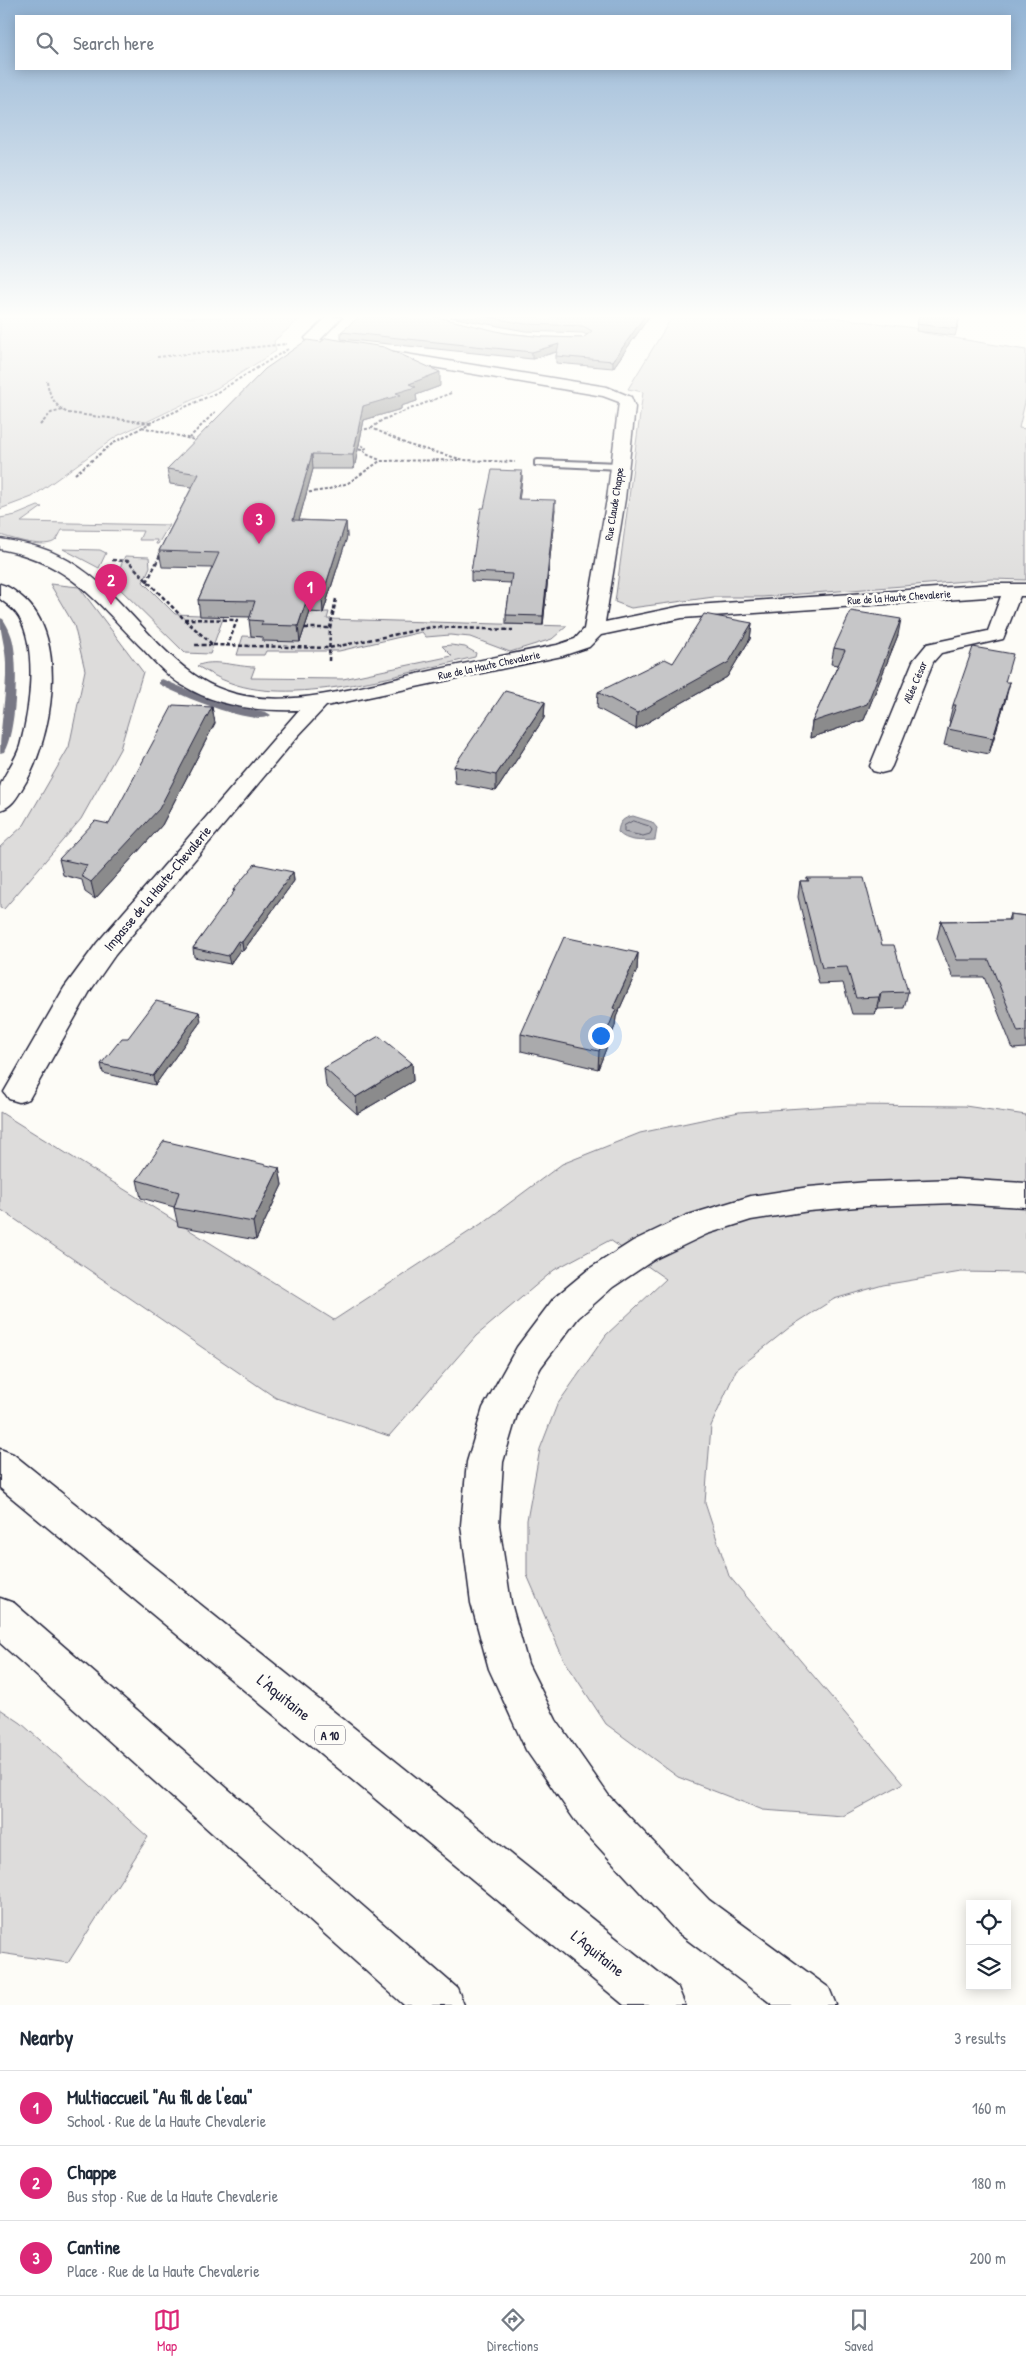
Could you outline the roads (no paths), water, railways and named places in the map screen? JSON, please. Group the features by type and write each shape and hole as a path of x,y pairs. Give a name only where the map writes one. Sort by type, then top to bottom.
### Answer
{"main road":[{"name":"Rue Claude Chappe","path":"594,630 620,466 627,411"},
{"name":"Rue de la Haute Chevalerie","path":"0,544 34,551 74,570 89,582 150,646 190,682 223,696 268,704 318,701 562,650 582,643 594,630 682,612 1019,590"},
{"path":"0,590 14,600 28,616 36,633 39,653 37,716 30,748 20,772 0,803"},
{"name":"Allée César","path":"881,766 923,661 934,648 996,634 1019,590"},
{"name":"Impasse de la Haute-Chevalerie","path":"19,1092 78,988 106,949 289,732 318,701"},
{"path":"812,2005 693,1916 594,1811 541,1735 509,1669 491,1604 480,1525 485,1462 501,1408 529,1357 566,1308 601,1278 644,1250 696,1226 751,1208 800,1200 868,1194 956,1191 1026,1195"},
{"name":"L'Aquitaine","path":"0,1466 661,2005"},
{"path":"0,1617 440,2005"}],"lane":[{"path":"538,463 620,466"}],"water":[{"path":"633,816 652,822 657,828 655,840 640,841 625,838 618,832 622,821"}],"waterway":[{"path":"0,621 10,647 11,663 5,740 0,750"},
{"path":"162,682 187,695 212,704 266,715"}],"place":[{"name":"Cantine","path":"259,544"},
{"name":"Chappe","path":"111,605"},
{"name":"Multiaccueil \"Au fil de l'eau\"","path":"310,612"}]}
